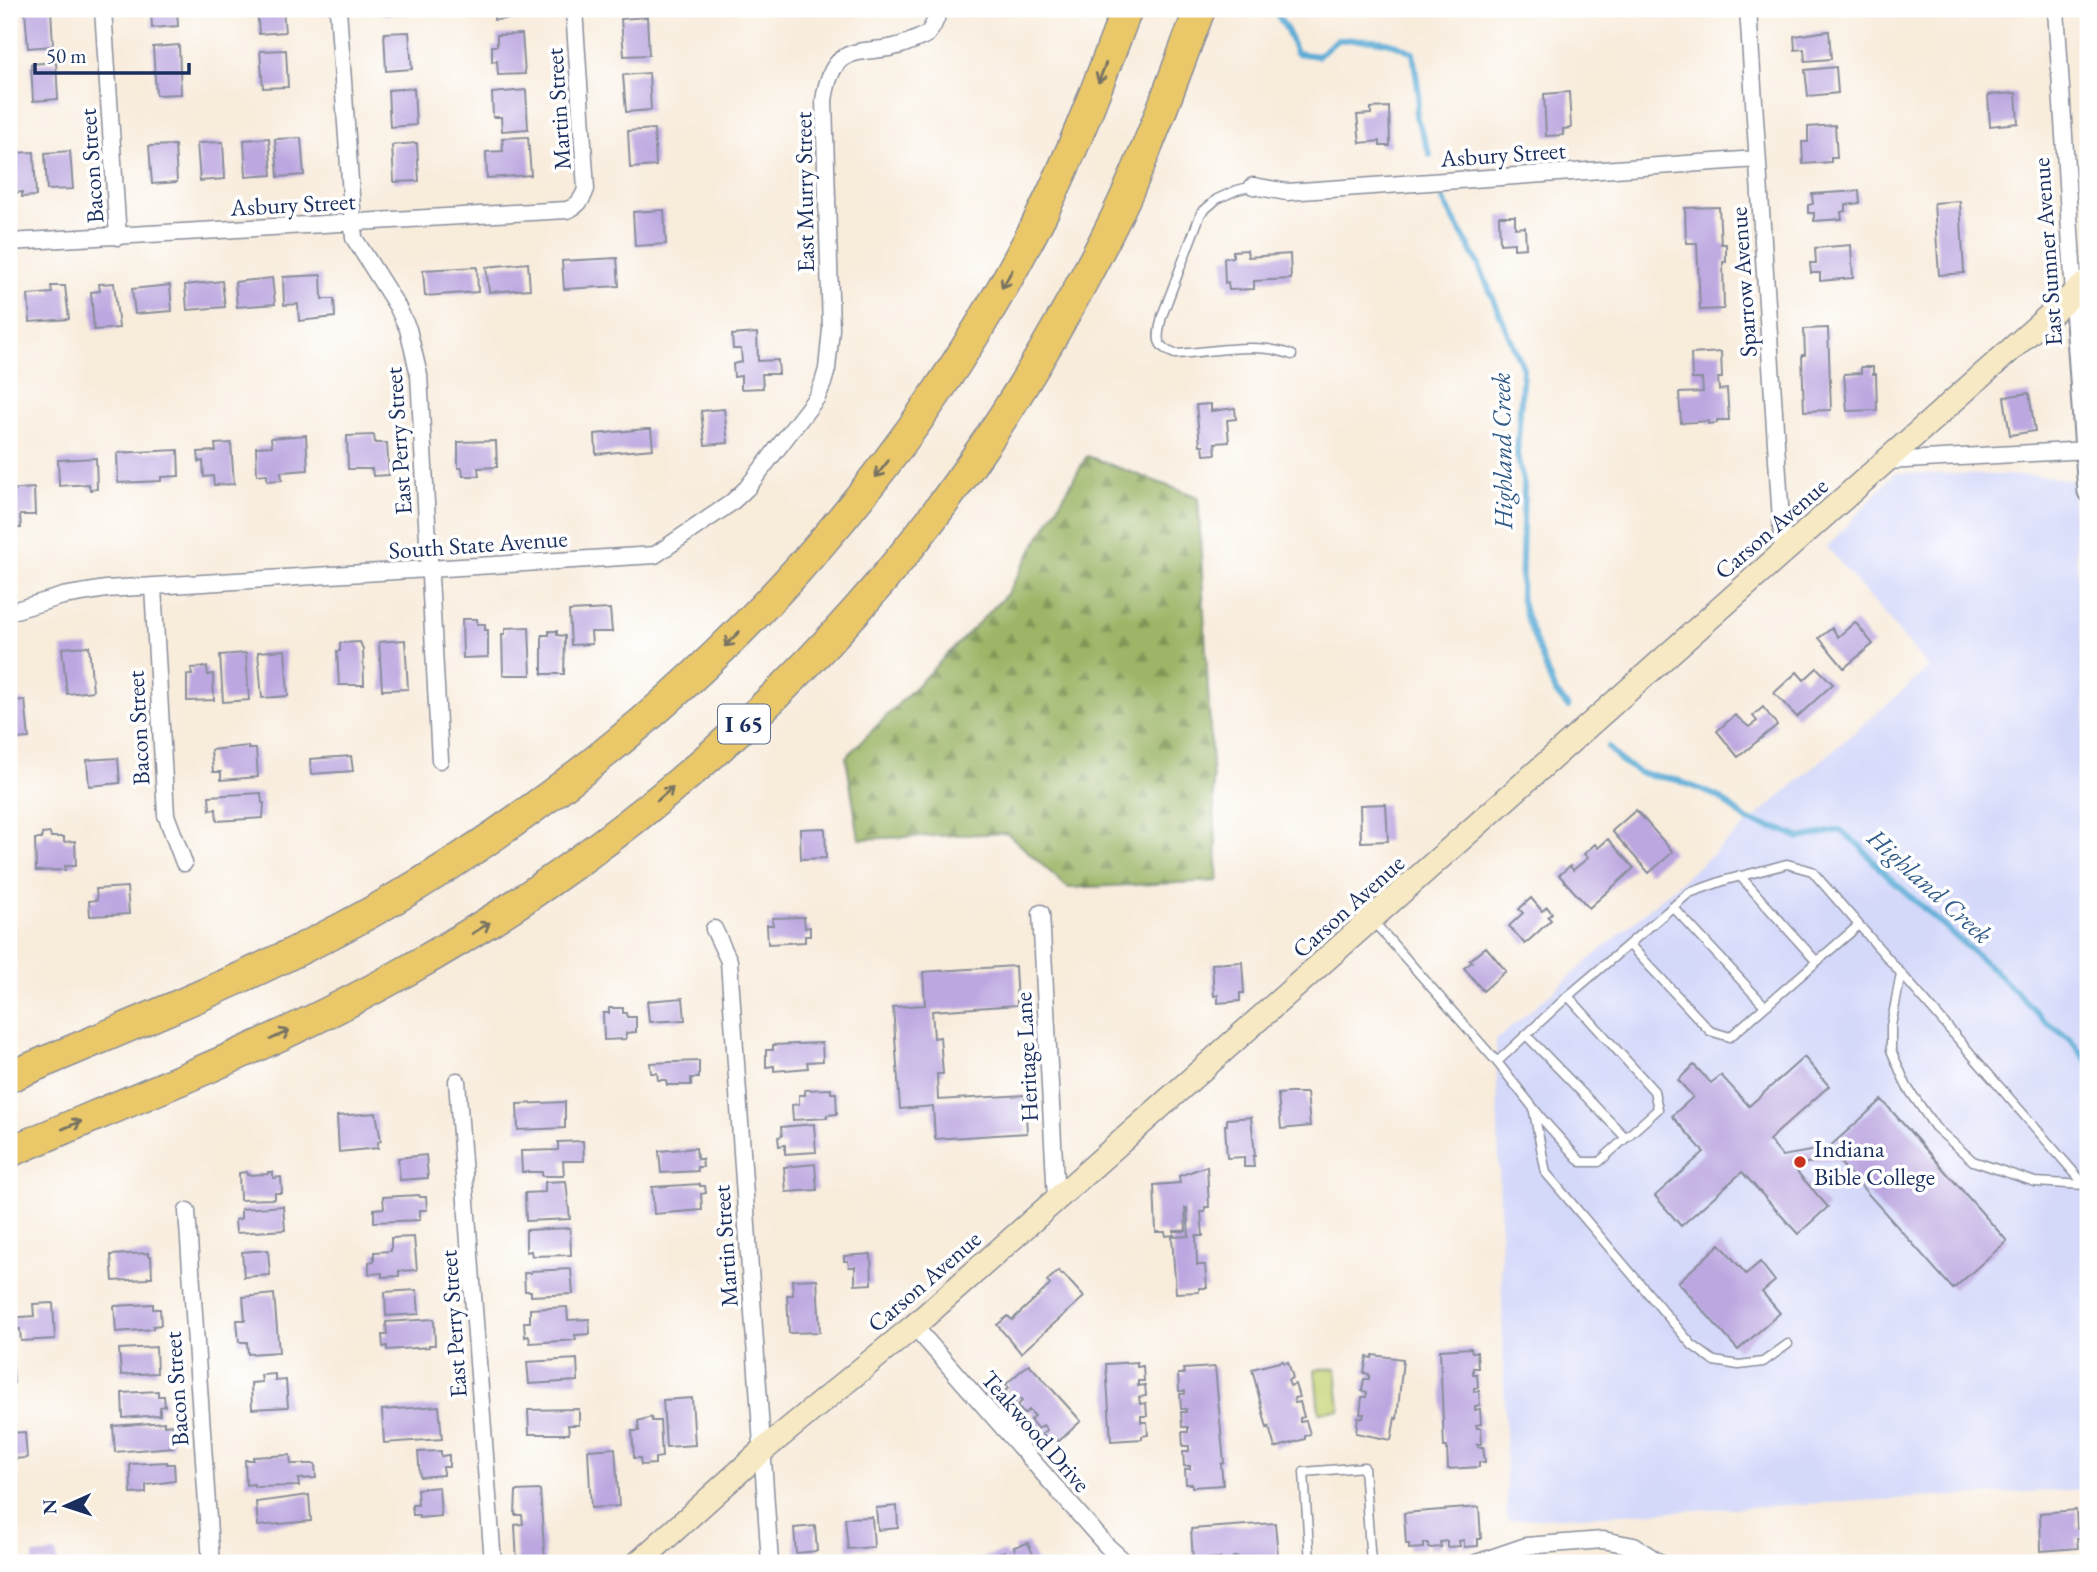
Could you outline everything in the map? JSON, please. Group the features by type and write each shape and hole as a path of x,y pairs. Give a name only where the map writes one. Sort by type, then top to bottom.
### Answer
{"highway":[{"path":"9,1077 239,978 299,950 391,901 503,830 564,785 623,738 702,668 771,600 847,514 950,374 1012,271 1053,192 1127,9"},
{"name":"I 65","path":"9,1152 257,1046 374,989 438,954 520,902 603,843 655,803 750,719 842,625 894,566 965,474 1023,387 1075,297 1116,215 1143,156 1200,9"}],"main road":[{"name":"Carson Avenue","path":"638,1563 762,1451 914,1326 2081,287"}],"street":[{"name":"Bacon Street","path":"103,9 118,237"},
{"name":"East Perry Street","path":"338,9 354,238 397,306 414,352 419,375 440,760"},
{"name":"Martin Street","path":"574,9 586,190 579,204"},
{"name":"Sparrow Avenue","path":"1748,9 1783,552"},
{"name":"East Sumner Avenue","path":"2056,9 2081,287 2088,492"},
{"name":"East Murry Street","path":"831,329 824,101 827,82 840,58 860,50 907,43 927,34 939,10"},
{"name":"Asbury Street","path":"1253,186 1287,192 1757,159"},
{"name":"Asbury Street","path":"9,243 567,210 579,204"},
{"name":"South State Avenue","path":"9,612 63,596 106,589 655,555 731,503 747,488 817,397 827,369 831,329"},
{"path":"1888,460 2087,450"},
{"name":"Bacon Street","path":"153,587 166,815 184,863"},
{"name":"Heritage Lane","path":"1041,913 1056,1199"},
{"name":"Martin Street","path":"714,929 729,961 770,1563"},
{"name":"East Perry Street","path":"457,1081 494,1563"},
{"name":"Bacon Street","path":"187,1211 211,1563"},
{"name":"Teakwood Drive","path":"914,1326 1098,1536 1126,1563"},
{"path":"1476,1563 1526,1546 1603,1540 1634,1546 1660,1563"}],"lane":[{"path":"1253,186 1217,198 1201,213 1162,316 1158,333 1159,345 1175,354 1264,348 1292,355"},
{"path":"1497,1062 1568,996 1689,893 1787,864 1812,871 2086,1185"},
{"path":"1740,876 1816,961"},
{"path":"1673,907 1765,1006"},
{"path":"1372,920 1581,1162 1599,1162 1658,1109 1654,1091 1568,996"},
{"path":"1629,944 1710,1031 1730,1037 1859,925"},
{"path":"1901,973 1891,1026 1891,1051 1907,1087 1935,1127 1973,1161 2035,1182 2086,1185"},
{"path":"1526,1035 1626,1138"},
{"path":"1534,1109 1546,1173 1692,1345 1714,1361 1739,1365 1763,1362 1788,1343"},
{"path":"1310,1563 1304,1472 1364,1467 1371,1563"}],"shaded area":[{"path":"1895,473 2043,476 2072,480 2088,755 2088,1489 1507,1520 1496,1040 1929,668 1827,547"}],"green space":[{"path":"1087,456 1198,497 1218,881 1068,888 1007,833 859,839 846,757 1007,594"},
{"path":"1336,1368 1340,1410 1319,1412 1315,1370"}],"building":[{"path":"51,9 53,46 28,48 25,11"},
{"path":"151,9 177,9 178,26 152,28"},
{"path":"257,9 283,9 285,32 259,34"},
{"path":"384,9 410,9 410,13 384,15"},
{"path":"494,9 520,9 521,18 494,20"},
{"path":"1969,9 2012,9 2012,14 1969,15"},
{"path":"647,17 649,55 624,56 621,19"},
{"path":"1829,31 1831,59 1805,61 1804,49 1795,50 1794,36"},
{"path":"409,32 412,69 386,71 384,33"},
{"path":"522,34 525,74 498,75 497,61 492,62 492,46 497,46 497,35"},
{"path":"179,45 181,94 156,95 153,47"},
{"path":"286,50 288,87 263,88 260,51"},
{"path":"56,62 58,99 33,101 31,64"},
{"path":"1836,67 1838,93 1808,96 1805,70"},
{"path":"649,73 651,110 626,112 623,75"},
{"path":"414,88 416,125 390,127 388,90"},
{"path":"526,90 528,129 502,131 501,117 493,117 492,93"},
{"path":"1569,92 1571,128 1563,129 1563,135 1546,136 1544,94"},
{"path":"2016,93 2018,123 1990,126 1988,95"},
{"path":"1389,107 1390,146 1380,146 1380,141 1360,143 1357,115 1371,114 1371,108"},
{"path":"1835,125 1837,158 1831,158 1831,162 1803,164 1802,142 1808,142 1808,127"},
{"path":"654,129 656,166 630,168 628,131"},
{"path":"528,137 531,175 487,178 486,152 503,151 502,138"},
{"path":"269,138 272,175 246,177 244,140"},
{"path":"301,138 304,175 278,177 275,139"},
{"path":"223,142 225,179 200,181 197,143"},
{"path":"417,143 419,181 394,182 392,145"},
{"path":"175,145 177,182 152,184 149,146"},
{"path":"70,151 73,189 47,190 45,153"},
{"path":"34,152 36,196 22,197 22,192 12,193 10,153"},
{"path":"1859,191 1860,203 1846,205 1846,211 1841,212 1842,219 1814,221 1814,213 1808,213 1808,205 1813,204 1812,194"},
{"path":"1960,201 1964,273 1939,275 1934,203"},
{"path":"1719,207 1721,244 1726,244 1726,262 1723,262 1724,309 1700,310 1697,243 1686,243 1685,208"},
{"path":"664,210 666,244 635,246 633,212"},
{"path":"1499,216 1515,216 1515,228 1525,227 1526,248 1514,249 1514,243 1500,244"},
{"path":"1851,245 1853,278 1820,281 1820,273 1811,273 1810,263 1816,263 1815,248"},
{"path":"1247,250 1248,257 1290,254 1291,279 1254,281 1254,289 1229,290 1228,282 1225,283 1224,258 1233,257 1233,251"},
{"path":"617,258 619,286 564,289 562,261"},
{"path":"528,263 530,289 489,292 486,267"},
{"path":"477,267 478,292 425,296 423,270"},
{"path":"321,275 322,299 334,299 335,317 299,321 298,304 284,305 283,277"},
{"path":"272,278 275,304 237,307 235,282"},
{"path":"222,281 225,307 187,310 185,285"},
{"path":"114,283 119,328 94,330 91,292 100,291 99,284"},
{"path":"170,285 172,311 135,314 132,289"},
{"path":"51,286 65,286 69,319 30,322 28,295 52,293"},
{"path":"9,295 14,295 17,334 9,334"},
{"path":"1828,328 1831,410 1804,411 1804,329"},
{"path":"757,333 758,361 778,360 779,374 762,374 763,388 741,389 741,376 734,377 733,364 742,362 741,349 733,349 732,335"},
{"path":"1721,352 1722,378 1718,378 1719,390 1727,389 1729,420 1717,420 1717,423 1708,424 1708,421 1681,423 1679,393 1703,392 1702,379 1692,379 1691,354"},
{"path":"1861,367 1873,367 1873,374 1876,374 1877,410 1847,411 1844,374 1861,373"},
{"path":"2029,393 2035,431 2010,435 2004,397"},
{"path":"1211,404 1211,411 1235,408 1236,419 1227,420 1229,442 1215,443 1216,454 1204,455 1203,445 1200,445 1196,405"},
{"path":"724,409 728,443 705,445 701,411"},
{"path":"651,429 653,449 596,454 595,434"},
{"path":"306,435 308,470 281,472 282,480 267,481 267,474 257,475 256,447 272,446 271,438"},
{"path":"374,435 375,443 387,443 389,475 373,476 372,469 348,469 347,436"},
{"path":"496,441 497,467 478,468 479,476 463,476 462,468 458,468 458,442"},
{"path":"231,443 234,484 214,485 213,476 204,477 203,461 199,462 198,452 216,451 215,444"},
{"path":"178,450 179,476 161,477 161,481 118,483 117,453"},
{"path":"96,458 97,489 90,490 89,484 59,486 58,460"},
{"path":"34,488 35,515 20,515 21,528 9,528 9,490"},
{"path":"610,609 612,632 591,632 592,644 571,645 569,611"},
{"path":"462,619 477,619 477,624 485,624 485,630 488,630 488,657 463,658"},
{"path":"1855,622 1873,644 1844,668 1819,638 1832,628 1838,637"},
{"path":"529,627 531,675 503,675 502,634 505,634 505,628"},
{"path":"549,631 557,631 557,635 565,636 564,674 542,674 542,635 549,635"},
{"path":"405,640 408,689 382,690 379,642"},
{"path":"360,642 363,649 364,685 339,685 337,651 340,651 340,643"},
{"path":"89,646 93,691 67,694 62,648"},
{"path":"285,650 288,696 262,698 258,652"},
{"path":"246,653 249,700 223,702 220,655"},
{"path":"207,667 208,675 213,674 214,700 187,701 187,675 192,675 191,668"},
{"path":"1817,668 1833,684 1797,717 1774,693 1797,672 1804,680"},
{"path":"25,700 29,738 14,739 11,701"},
{"path":"1763,707 1777,725 1738,757 1717,731 1735,715 1749,727 1757,721 1753,716"},
{"path":"248,746 248,749 256,749 258,777 221,780 221,772 213,772 211,750"},
{"path":"351,756 353,771 311,774 310,759"},
{"path":"118,758 120,783 89,786 87,760"},
{"path":"261,793 264,803 263,818 217,821 216,809 210,810 209,796"},
{"path":"1386,804 1388,841 1361,842 1360,805"},
{"path":"1636,810 1673,852 1649,873 1612,831"},
{"path":"825,828 826,858 801,859 800,829"},
{"path":"50,833 51,837 64,837 64,842 75,841 76,866 65,866 65,870 36,871 35,839 42,839 42,834"},
{"path":"1608,839 1634,868 1589,908 1559,875 1570,866 1573,870 1588,858 1584,854 1595,844 1598,848"},
{"path":"127,887 129,914 90,916 89,901 97,900 96,889"},
{"path":"1531,898 1542,911 1547,907 1552,913 1548,917 1551,920 1525,944 1509,926 1523,913 1519,909"},
{"path":"804,917 805,928 810,927 810,936 805,936 805,942 768,944 767,925 773,925 772,918"},
{"path":"1486,947 1506,971 1483,991 1464,968"},
{"path":"1242,962 1244,993 1240,993 1240,1001 1218,1003 1218,995 1214,996 1212,964"},
{"path":"1015,966 1017,1005 932,1011 934,1038 940,1037 943,1074 937,1074 938,1100 1025,1095 1027,1133 935,1139 933,1106 900,1109 893,1007 925,1005 923,972"},
{"path":"683,998 685,1020 649,1022 647,1001"},
{"path":"609,1008 623,1008 627,1017 636,1017 636,1032 626,1033 626,1039 604,1040 603,1013 609,1013"},
{"path":"822,1043 823,1061 807,1062 808,1068 774,1071 774,1066 766,1067 766,1050 773,1050 773,1045"},
{"path":"1804,1057 1829,1086 1769,1140 1782,1156 1828,1148 1882,1100 2007,1241 1953,1289 1837,1159 1791,1165 1828,1207 1798,1234 1742,1172 1681,1226 1655,1196 1704,1152 1672,1116 1693,1097 1678,1080 1694,1065 1711,1083 1721,1075 1749,1106"},
{"path":"699,1061 699,1078 691,1078 691,1085 667,1085 666,1080 658,1080 657,1073 651,1073 650,1063"},
{"path":"831,1089 831,1093 836,1093 837,1114 827,1115 827,1118 793,1120 792,1105 799,1104 799,1095 805,1095 805,1090"},
{"path":"1307,1093 1310,1126 1281,1129 1278,1094"},
{"path":"565,1102 565,1128 518,1130 517,1104"},
{"path":"376,1113 381,1141 378,1142 378,1148 339,1152 337,1116"},
{"path":"1251,1117 1254,1167 1244,1167 1244,1157 1227,1158 1225,1125 1227,1119"},
{"path":"814,1124 816,1152 785,1154 785,1145 779,1146 781,1127"},
{"path":"583,1141 584,1161 563,1161 564,1176 522,1172 521,1151 558,1150 558,1142"},
{"path":"696,1148 697,1159 702,1159 703,1167 697,1167 698,1171 661,1173 659,1151"},
{"path":"426,1155 428,1178 400,1180 398,1158"},
{"path":"815,1164 817,1190 786,1192 784,1167"},
{"path":"1207,1166 1209,1207 1205,1207 1205,1212 1201,1212 1203,1236 1196,1236 1197,1265 1205,1265 1207,1288 1199,1288 1199,1292 1176,1293 1172,1237 1189,1236 1187,1208 1186,1231 1174,1231 1174,1235 1166,1236 1165,1232 1156,1232 1154,1185 1180,1183 1179,1176"},
{"path":"247,1172 247,1175 273,1172 273,1178 281,1177 282,1193 275,1193 275,1199 240,1200 239,1173"},
{"path":"566,1181 570,1219 526,1221 525,1193 545,1192 545,1182"},
{"path":"705,1186 706,1193 701,1194 702,1210 654,1214 652,1187"},
{"path":"383,1197 426,1197 427,1210 420,1210 420,1220 374,1222 374,1209 384,1208"},
{"path":"283,1206 285,1230 236,1233 235,1220 241,1219 241,1209"},
{"path":"570,1228 571,1255 532,1256 531,1251 526,1252 526,1230"},
{"path":"414,1237 417,1270 399,1271 399,1276 382,1277 382,1273 369,1274 369,1262 374,1261 374,1252 391,1251 391,1238"},
{"path":"1720,1244 1746,1274 1760,1262 1775,1281 1762,1292 1780,1313 1738,1350 1678,1282"},
{"path":"268,1250 270,1275 244,1277 242,1252"},
{"path":"148,1253 148,1256 151,1256 152,1277 113,1281 111,1255"},
{"path":"871,1254 872,1284 855,1285 855,1267 849,1267 844,1256"},
{"path":"571,1269 573,1294 531,1296 531,1291 525,1291 524,1273"},
{"path":"1058,1271 1084,1297 1021,1353 997,1325 1008,1316 1012,1320 1050,1285 1047,1281"},
{"path":"817,1279 820,1332 789,1333 787,1295 793,1295 792,1280"},
{"path":"417,1290 419,1314 386,1316 385,1292"},
{"path":"274,1294 279,1352 248,1354 247,1342 239,1342 237,1320 245,1320 243,1297"},
{"path":"53,1303 55,1339 21,1341 20,1329 9,1330 9,1318 34,1316 33,1304"},
{"path":"153,1304 153,1309 160,1309 161,1325 153,1326 153,1329 116,1332 114,1306"},
{"path":"567,1307 568,1320 589,1319 590,1334 575,1335 576,1340 530,1343 529,1336 525,1337 524,1322 530,1322 530,1309"},
{"path":"434,1319 435,1345 387,1350 387,1346 383,1347 382,1335 387,1335 386,1322"},
{"path":"156,1347 157,1373 121,1375 119,1349"},
{"path":"1471,1348 1472,1352 1477,1352 1478,1368 1473,1368 1473,1374 1477,1374 1478,1387 1474,1388 1474,1392 1479,1391 1480,1405 1475,1406 1475,1410 1480,1409 1481,1424 1476,1425 1481,1428 1482,1444 1477,1444 1478,1447 1483,1447 1485,1462 1479,1462 1479,1467 1448,1469 1447,1447 1444,1447 1440,1350"},
{"path":"9,1355 12,1355 14,1383 9,1383"},
{"path":"1373,1355 1403,1359 1397,1419 1395,1418 1391,1440 1356,1433 1358,1417 1363,1418 1364,1414 1360,1414 1362,1397 1366,1397 1367,1392 1362,1391 1364,1379 1369,1379 1369,1374 1364,1373 1367,1357 1372,1358"},
{"path":"577,1359 578,1381 529,1384 527,1362"},
{"path":"1137,1362 1137,1367 1143,1366 1144,1381 1138,1381 1138,1386 1145,1385 1146,1396 1139,1397 1140,1404 1146,1403 1147,1416 1141,1416 1141,1422 1147,1422 1148,1435 1142,1436 1142,1439 1111,1441 1106,1364"},
{"path":"1288,1362 1293,1378 1288,1380 1290,1386 1295,1384 1299,1397 1294,1398 1295,1403 1300,1402 1304,1417 1300,1418 1300,1422 1306,1421 1310,1434 1305,1436 1305,1439 1275,1448 1252,1369"},
{"path":"1029,1364 1081,1421 1058,1442 1056,1439 1051,1443 1042,1434 1047,1430 1043,1425 1038,1429 1030,1420 1035,1416 1029,1410 1024,1414 1017,1406 1022,1401 1019,1398 1015,1402 1005,1391 1009,1388 1006,1384"},
{"path":"1215,1367 1224,1463 1221,1464 1223,1485 1192,1487 1192,1484 1186,1484 1185,1469 1190,1469 1190,1466 1184,1466 1183,1451 1189,1451 1189,1446 1183,1446 1182,1432 1188,1432 1188,1427 1182,1427 1181,1412 1186,1412 1186,1409 1181,1409 1180,1394 1185,1394 1185,1391 1179,1391 1178,1374 1184,1374 1183,1369"},
{"path":"275,1374 275,1381 286,1380 288,1407 252,1409 251,1383 262,1382 261,1375"},
{"path":"158,1391 158,1396 164,1396 165,1406 160,1407 160,1415 123,1418 122,1393"},
{"path":"692,1398 695,1445 666,1447 663,1400"},
{"path":"439,1406 442,1439 384,1443 382,1410"},
{"path":"579,1409 579,1425 568,1425 569,1434 529,1434 528,1410"},
{"path":"651,1417 652,1421 660,1421 662,1457 655,1458 655,1464 641,1465 640,1458 634,1458 632,1431 639,1431 638,1421"},
{"path":"164,1422 164,1425 172,1424 173,1447 115,1452 113,1426"},
{"path":"25,1432 27,1458 9,1459 9,1433"},
{"path":"615,1448 619,1506 591,1508 588,1450"},
{"path":"441,1451 441,1456 449,1455 449,1467 443,1467 443,1475 420,1477 418,1452"},
{"path":"290,1455 291,1464 315,1464 316,1478 298,1479 299,1486 246,1485 245,1460"},
{"path":"130,1464 174,1464 175,1481 146,1485 146,1493 131,1494"},
{"path":"11,1475 12,1482 17,1482 18,1496 9,1500 9,1476"},
{"path":"439,1487 441,1516 419,1518 419,1515 413,1515 412,1505 418,1505 417,1489"},
{"path":"540,1490 545,1563 517,1563 515,1525 523,1524 522,1515 515,1515 516,1491"},
{"path":"309,1495 311,1521 258,1526 256,1502"},
{"path":"897,1506 898,1528 878,1530 876,1508"},
{"path":"1479,1507 1481,1539 1478,1539 1478,1546 1464,1547 1464,1540 1459,1541 1460,1546 1447,1547 1447,1541 1440,1542 1441,1547 1429,1548 1428,1543 1424,1543 1424,1548 1409,1549 1409,1544 1406,1544 1404,1513"},
{"path":"2076,1510 2077,1528 2084,1528 2084,1537 2077,1538 2078,1548 2041,1551 2040,1513"},
{"path":"872,1517 874,1547 848,1549 845,1518"},
{"path":"1275,1523 1278,1555 1275,1555 1276,1562 1262,1563 1262,1556 1251,1556 1252,1563 1238,1563 1238,1557 1233,1557 1233,1563 1220,1563 1220,1558 1208,1559 1209,1563 1195,1563 1193,1560 1191,1529"},
{"path":"815,1526 817,1551 796,1553 794,1528"},
{"path":"1028,1543 1037,1563 974,1563 974,1560 1005,1551 1006,1556 1016,1554 1014,1547"},
{"path":"56,1553 57,1563 33,1563 33,1555"},
{"path":"425,1557 426,1563 406,1563 405,1559"}],"waterway":[{"name":"Highland Creek","path":"1274,9 1288,32 1296,53 1318,56 1337,40 1376,40 1395,44 1413,53 1419,95 1416,116 1430,155"},
{"name":"Highland Creek","path":"1443,200 1477,261 1523,368 1517,454 1524,486 1521,597 1554,690 1568,707"},
{"name":"Highland Creek","path":"1608,747 1622,762 1640,773 1677,780 1719,797 1748,821 1800,838 1840,830 1859,845 1884,873 1998,974 2046,1022 2070,1039 2088,1062"},
{"path":"2084,769 2081,820 2088,925"}],"place":[{"name":"Indiana Bible College","path":"1800,1162"}]}
